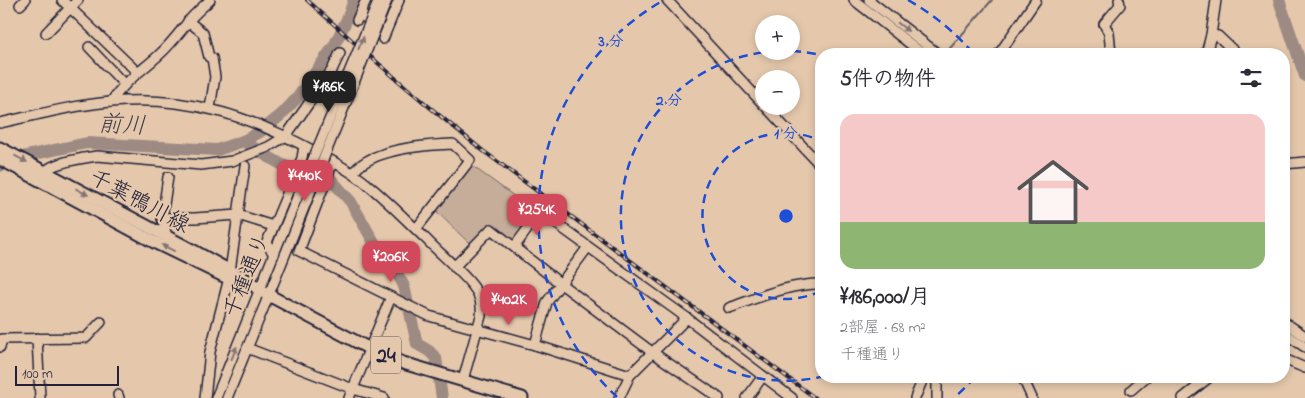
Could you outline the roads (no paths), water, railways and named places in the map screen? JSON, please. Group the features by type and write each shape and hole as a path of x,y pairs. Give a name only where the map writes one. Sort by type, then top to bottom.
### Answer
{"main road":[{"name":"千葉鴨川線","path":"1,152 42,170 167,237 230,275 247,288 264,292 370,349 403,362 509,396 522,398"},
{"name":"千葉鴨川線","path":"1,152 25,172 154,242 230,275"}],"street":[{"path":"62,0 137,72"},
{"path":"46,33 78,0"},
{"path":"111,102 124,84 159,54 177,36 188,21 210,0"},
{"path":"366,0 359,17 384,37 399,0"},
{"name":"千種通り","path":"227,398 247,348 274,255 378,0"},
{"name":"千種通り","path":"216,398 264,292 293,235 387,0"},
{"path":"667,0 755,96"},
{"path":"854,0 915,48"},
{"path":"869,0 930,48"},
{"path":"1004,48 1036,0"},
{"path":"1111,48 1111,42 1104,22 1120,5 1119,0"},
{"path":"1208,48 1216,0"},
{"path":"188,21 203,33 209,57 212,58 215,78 210,108"},
{"path":"1211,35 1218,36 1229,48"},
{"path":"89,47 124,84"},
{"path":"42,170 80,158 97,156 201,165 232,161 268,147 286,136 332,70 340,53"},
{"path":"0,123 111,102 155,102 210,108 248,120 286,136 334,162 368,185 416,229 474,287 480,300 481,316 463,380"},
{"path":"773,115 815,160"},
{"path":"352,174 358,165 372,158 415,147 452,144 470,160 416,229"},
{"path":"274,255 267,242 302,158 304,146"},
{"path":"334,162 299,251 429,316 535,345 630,375"},
{"path":"1290,163 1305,162"},
{"path":"205,398 210,352 230,275 245,166"},
{"path":"167,237 162,218 168,176"},
{"path":"515,246 540,212 687,318 792,398"},
{"path":"162,218 238,215 273,226"},
{"path":"454,266 491,229 652,352 719,398"},
{"path":"535,345 547,302 588,247"},
{"path":"729,308 789,286 815,284"},
{"path":"349,398 391,297"},
{"path":"619,398 630,375 687,318"},
{"path":"0,347 2,339 86,338 101,322"},
{"path":"1290,326 1305,336"},
{"path":"1290,337 1305,347"},
{"path":"37,338 40,398"},
{"path":"247,348 353,389 384,398"},
{"path":"1290,362 1305,368"},
{"path":"747,398 763,376"},
{"path":"915,398 921,383"},
{"path":"935,383 937,398"},
{"path":"1025,383 1032,398"},
{"path":"1131,390 1139,383"},
{"path":"1183,398 1202,383"}],"waterway":[{"name":"前川","path":"0,166 26,156 87,143 217,150 243,141 260,132 281,115 298,97 334,46 354,0"},
{"path":"950,48 992,0"},
{"path":"1279,0 1305,76"},
{"name":"前川","path":"243,141 289,168 309,175 329,177 351,202 380,253 398,275 404,286 417,344 436,358 442,398"}],"railway":[{"path":"307,0 437,114 482,150 815,398"}]}
